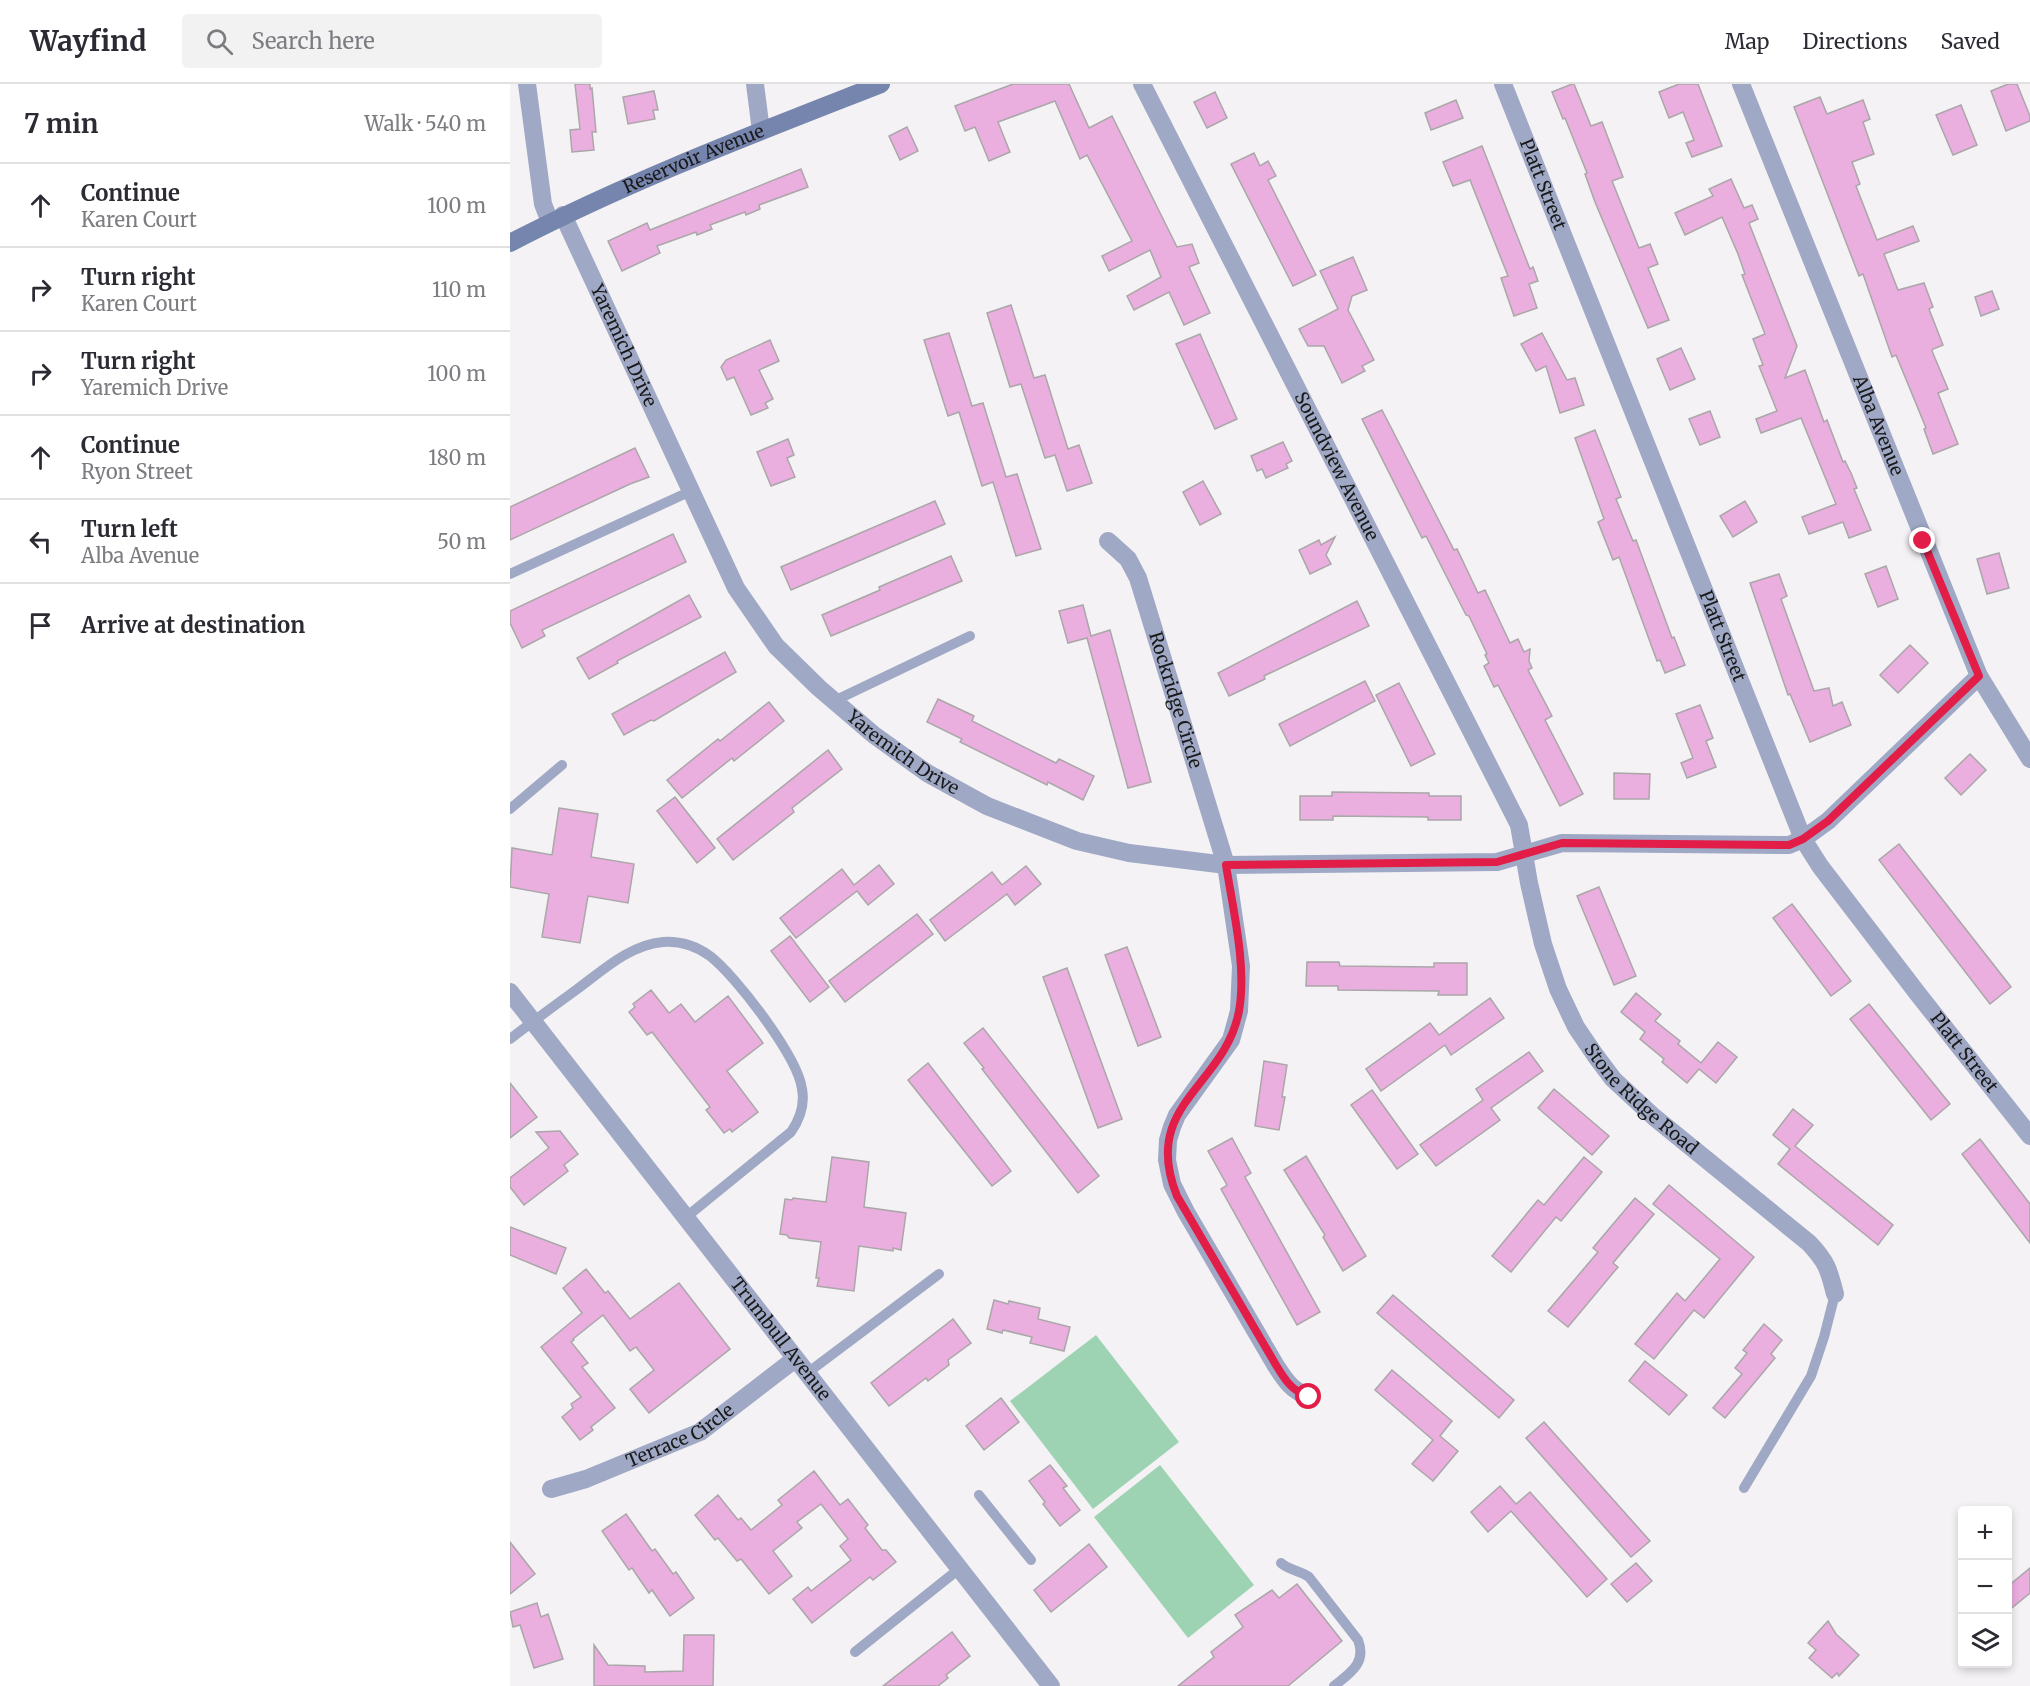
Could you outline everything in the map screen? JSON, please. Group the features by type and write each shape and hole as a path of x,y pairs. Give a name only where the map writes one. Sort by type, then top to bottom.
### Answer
{"main road":[{"name":"Reservoir Avenue","path":"510,243 556,219 761,131 881,84"}],"street":[{"name":"Yaremich Drive","path":"528,84 543,204 556,219 691,491 736,588 776,646 874,735 927,773 987,806 1077,841 1129,853 1226,865 1497,862 1562,843 1789,845 1803,839"},
{"path":"755,84 761,131"},
{"name":"Soundview Avenue","path":"1142,84 1519,825 1525,852"},
{"name":"Platt Street","path":"1503,84 1803,839 1820,866 1890,958 2030,1136"},
{"name":"Alba Avenue","path":"1741,84 1979,676 2030,759"},
{"name":"Rockridge Circle","path":"1108,541 1128,559 1138,579 1226,865 1241,966 1239,1011 1231,1040 1177,1114 1170,1133 1167,1160 1172,1184 1287,1383 1299,1394 1309,1397"},
{"path":"1803,839 1828,821 1979,676"},
{"name":"Stone Ridge Road","path":"1525,852 1529,883 1543,944 1558,989 1576,1027 1595,1055 1613,1079 1654,1116 1809,1244 1824,1259 1834,1294"},
{"name":"Trumbull Avenue","path":"510,992 1051,1686"},
{"name":"Terrace Circle","path":"551,1489 586,1479 700,1432 795,1359"}],"lane":[{"path":"510,574 691,491"},
{"path":"834,701 969,636"},
{"path":"510,809 562,765"},
{"path":"510,1039 624,956 643,946 661,942 676,942 694,947 710,956 734,980 754,1003 796,1070 802,1088 803,1104 799,1120 781,1141 685,1218"},
{"path":"806,1374 939,1274"},
{"path":"1744,1488 1811,1376 1824,1337 1834,1294"},
{"path":"979,1495 1031,1560"},
{"path":"1281,1563 1309,1577 1358,1640 1361,1652 1359,1663 1334,1686"},
{"path":"855,1652 959,1569"}],"green space":[{"path":"1096,1335 1179,1442 1093,1509 1010,1401"},
{"path":"1160,1465 1254,1585 1188,1638 1094,1517"}],"building":[{"path":"575,84 590,84 590,89 592,88 596,132 592,132 594,150 572,152 570,130 580,129"},
{"path":"1013,84 1069,84 1089,128 1112,116 1177,247 1192,244 1199,263 1189,267 1210,313 1184,325 1169,292 1134,310 1127,296 1161,277 1150,250 1109,271 1102,256 1132,241 1087,155 1080,159 1055,101 998,122 1010,152 989,161 975,127 965,131 955,106"},
{"path":"1574,84 1591,126 1602,122 1623,177 1612,181 1639,248 1650,244 1658,264 1648,268 1669,320 1648,328 1595,202 1585,174 1587,173 1565,118 1563,119 1552,92"},
{"path":"1679,84 1698,84 1722,146 1692,157 1686,143 1694,140 1683,112 1669,118 1659,92"},
{"path":"2008,84 2017,84 2030,121 2006,131 1991,91"},
{"path":"654,91 658,110 653,110 655,119 628,124 623,97"},
{"path":"1215,92 1227,118 1207,128 1194,102"},
{"path":"1820,97 1827,114 1863,100 1870,119 1863,122 1874,154 1852,162 1860,184 1856,186 1877,240 1913,226 1919,241 1884,254 1898,290 1924,283 1933,307 1929,309 1943,345 1932,351 1948,389 1938,393 1958,444 1933,454 1924,429 1926,428 1896,355 1892,357 1863,274 1859,276 1794,107"},
{"path":"1456,100 1463,118 1431,130 1425,113"},
{"path":"1961,105 1977,145 1953,155 1936,115"},
{"path":"907,127 918,151 900,160 889,136"},
{"path":"1482,146 1530,269 1533,267 1538,281 1529,284 1537,308 1514,316 1501,278 1508,276 1470,180 1453,186 1443,162"},
{"path":"1254,153 1260,166 1268,161 1276,176 1268,180 1316,275 1293,286 1231,164"},
{"path":"801,169 808,187 759,205 760,209 746,215 745,212 710,225 712,229 697,235 696,232 657,246 660,253 622,271 608,241 647,223 650,230"},
{"path":"1731,179 1744,208 1752,205 1758,219 1749,223 1797,346 1785,378 1805,370 1824,422 1827,420 1843,462 1845,461 1851,473 1857,488 1854,489 1871,530 1849,538 1843,522 1809,534 1802,517 1836,504 1801,418 1761,433 1756,419 1777,411 1759,366 1763,365 1753,339 1765,334 1742,275 1745,274 1738,254 1722,217 1685,235 1675,213 1713,196 1709,189"},
{"path":"1353,257 1367,290 1352,296 1348,310 1374,360 1362,366 1365,371 1342,383 1324,346 1308,346 1299,329 1338,309 1320,271"},
{"path":"1992,291 1999,309 1981,316 1975,297"},
{"path":"1011,305 1034,378 1045,375 1068,449 1079,445 1092,483 1067,491 1055,455 1045,458 1021,384 1010,387 987,313"},
{"path":"949,333 972,406 983,403 1006,477 1017,474 1041,549 1016,556 993,482 982,486 959,412 948,416 924,340"},
{"path":"1542,333 1567,380 1575,378 1584,405 1560,413 1546,366 1536,371 1521,344"},
{"path":"1200,334 1237,419 1215,429 1176,344"},
{"path":"770,340 779,361 759,370 773,399 765,403 768,408 751,415 734,377 727,380 721,367 726,360"},
{"path":"1681,348 1695,379 1670,390 1657,359"},
{"path":"1382,410 1454,550 1457,549 1478,593 1485,590 1510,643 1518,639 1524,652 1530,649 1529,661 1532,668 1528,670 1552,716 1545,720 1583,794 1560,806 1498,685 1494,687 1484,666 1489,663 1485,655 1487,654 1469,616 1466,615 1426,536 1422,538 1362,419"},
{"path":"1710,411 1720,437 1700,445 1689,419"},
{"path":"1595,430 1621,497 1616,499 1633,541 1636,540 1672,638 1674,637 1685,665 1665,673 1660,660 1657,661 1619,557 1613,560 1598,522 1604,519 1575,438"},
{"path":"788,439 794,455 787,458 795,477 771,486 757,452"},
{"path":"1283,442 1292,461 1286,464 1288,468 1266,478 1262,469 1257,471 1251,456"},
{"path":"635,448 649,477 510,540 510,507"},
{"path":"1203,481 1221,514 1200,525 1183,492"},
{"path":"935,501 945,524 791,590 781,567"},
{"path":"1745,501 1757,522 1733,537 1720,516"},
{"path":"673,534 686,562 542,630 545,636 522,648 510,623 510,611"},
{"path":"1335,537 1326,555 1331,564 1310,574 1299,550 1319,540 1321,545"},
{"path":"1999,553 2009,588 1987,594 1977,559"},
{"path":"951,556 962,581 831,636 822,615"},
{"path":"1886,566 1898,599 1878,607 1865,574"},
{"path":"1779,574 1787,596 1781,599 1814,691 1829,688 1833,706 1842,702 1851,725 1810,742 1790,694 1788,695 1750,583"},
{"path":"689,595 701,617 617,661 618,663 589,679 577,658"},
{"path":"1357,601 1369,626 1264,676 1265,679 1229,696 1218,673"},
{"path":"1083,605 1091,636 1110,630 1151,782 1128,788 1087,638 1068,643 1059,611"},
{"path":"1910,645 1928,663 1898,693 1880,675"},
{"path":"725,652 736,672 654,721 651,720 624,735 612,714"},
{"path":"1365,681 1375,701 1290,746 1279,724"},
{"path":"1399,683 1435,754 1411,766 1376,695"},
{"path":"938,699 974,716 972,721 1056,763 1059,759 1094,776 1083,800 960,742 962,739 927,722"},
{"path":"769,702 784,721 682,798 667,780"},
{"path":"1700,705 1713,738 1706,741 1716,767 1687,778 1681,763 1693,758 1676,714"},
{"path":"828,750 842,769 792,808 794,812 733,860 717,839"},
{"path":"1970,754 1986,770 1961,795 1945,778"},
{"path":"1614,773 1650,774 1649,799 1614,799"},
{"path":"1332,792 1429,793 1429,796 1461,796 1461,820 1428,820 1428,817 1333,816 1333,820 1300,820 1300,796 1332,796"},
{"path":"675,797 715,848 697,863 657,811"},
{"path":"559,808 598,814 591,857 634,864 628,903 588,896 580,943 542,937 549,894 510,887 512,848 552,855"},
{"path":"1899,844 2011,987 1990,1004 1879,860"},
{"path":"879,865 894,884 868,905 857,891 796,938 780,918 842,869 854,885"},
{"path":"1026,866 1041,884 1015,905 1007,894 945,941 930,920 992,872 1002,885"},
{"path":"1599,887 1636,976 1614,985 1577,896"},
{"path":"1792,904 1851,981 1831,996 1773,918"},
{"path":"917,914 933,934 845,1002 829,981"},
{"path":"790,936 829,987 810,1002 771,951"},
{"path":"1127,947 1161,1037 1138,1046 1105,955"},
{"path":"1307,962 1339,962 1340,966 1434,967 1434,963 1467,963 1467,995 1438,995 1439,991 1338,990 1338,986 1306,986"},
{"path":"1067,968 1122,1119 1098,1128 1043,977"},
{"path":"651,990 669,1013 681,1004 695,1022 728,996 763,1043 727,1071 758,1112 732,1132 730,1129 724,1133 706,1110 710,1107 652,1032 647,1035 629,1012 635,1007 633,1004"},
{"path":"1636,993 1661,1014 1655,1021 1680,1041 1678,1044 1701,1063 1718,1042 1737,1057 1716,1083 1699,1069 1687,1083 1662,1062 1664,1059 1640,1039 1645,1032 1621,1012"},
{"path":"1490,998 1504,1018 1451,1055 1445,1045 1381,1091 1366,1069 1430,1023 1439,1035"},
{"path":"1869,1004 1950,1104 1931,1120 1850,1019"},
{"path":"983,1028 1099,1176 1078,1193 964,1043"},
{"path":"1529,1052 1543,1071 1491,1108 1500,1120 1436,1166 1420,1145 1483,1100 1476,1089"},
{"path":"1264,1061 1287,1065 1282,1097 1285,1097 1279,1130 1255,1126"},
{"path":"928,1063 1011,1171 992,1186 908,1080"},
{"path":"510,1083 537,1117 510,1138"},
{"path":"1554,1089 1609,1136 1592,1155 1538,1108"},
{"path":"1372,1090 1418,1154 1397,1169 1351,1105"},
{"path":"1793,1109 1813,1125 1795,1146 1893,1225 1878,1245 1778,1164 1790,1149 1773,1135"},
{"path":"560,1131 578,1154 564,1165 568,1171 524,1205 510,1187 510,1178 549,1148 536,1132"},
{"path":"1232,1138 1251,1173 1245,1177 1320,1312 1297,1325 1221,1189 1227,1185 1208,1151"},
{"path":"1980,1139 2030,1204 2030,1243 1962,1154"},
{"path":"1306,1156 1366,1256 1343,1271 1323,1237 1325,1235 1284,1170"},
{"path":"832,1157 869,1162 864,1207 906,1213 901,1250 859,1246 854,1291 817,1286 821,1242 789,1238 787,1235 780,1234 785,1199 826,1202"},
{"path":"1584,1157 1602,1172 1561,1221 1556,1217 1511,1272 1492,1256 1538,1200 1544,1205"},
{"path":"1669,1185 1754,1257 1704,1318 1694,1310 1654,1359 1635,1344 1677,1293 1685,1301 1720,1259 1653,1204"},
{"path":"1635,1198 1654,1214 1613,1263 1618,1267 1568,1327 1548,1311 1598,1252 1593,1248"},
{"path":"510,1227 566,1248 556,1274 510,1255"},
{"path":"586,1269 605,1293 608,1291 630,1319 679,1283 730,1349 649,1413 630,1389 654,1370 636,1347 630,1351 603,1315 571,1342 588,1363 582,1367 615,1408 591,1427 593,1430 580,1440 562,1417 573,1408 571,1404 581,1397 541,1347 582,1313 563,1288"},
{"path":"1393,1295 1514,1400 1499,1418 1377,1313"},
{"path":"994,1300 1040,1308 1038,1319 1070,1327 1064,1351 1030,1343 1032,1337 1003,1330 1002,1333 987,1329"},
{"path":"953,1319 971,1343 948,1360 949,1365 928,1381 926,1378 889,1406 871,1383"},
{"path":"1764,1324 1782,1340 1771,1354 1775,1358 1725,1418 1713,1408 1742,1374 1735,1368 1747,1353 1743,1350"},
{"path":"1645,1361 1687,1395 1669,1415 1629,1381"},
{"path":"1392,1370 1452,1421 1440,1436 1458,1451 1433,1481 1412,1464 1433,1440 1375,1390"},
{"path":"1001,1398 1019,1422 984,1450 966,1426"},
{"path":"1544,1422 1650,1541 1631,1557 1526,1438"},
{"path":"1050,1465 1067,1486 1063,1488 1080,1510 1060,1526 1029,1481"},
{"path":"814,1471 840,1505 848,1499 868,1525 865,1528 882,1550 886,1550 896,1562 873,1580 870,1577 812,1623 793,1599 808,1587 811,1591 851,1560 840,1546 848,1539 821,1504 797,1522 802,1528 773,1551 792,1576 769,1594 741,1559 737,1561 718,1538 715,1540 695,1515 718,1495 738,1520 741,1518 751,1530 782,1505 778,1500"},
{"path":"1500,1486 1516,1504 1530,1492 1607,1579 1587,1597 1511,1511 1488,1532 1471,1512"},
{"path":"626,1514 652,1551 655,1549 673,1574 676,1572 694,1598 670,1616 652,1590 649,1593 632,1568 629,1570 602,1531"},
{"path":"510,1542 535,1574 510,1594"},
{"path":"1089,1544 1107,1567 1051,1612 1034,1590"},
{"path":"1636,1563 1652,1581 1627,1602 1611,1584"},
{"path":"2030,1568 2030,1593 2012,1608 2012,1583"},
{"path":"1297,1584 1342,1641 1288,1686 1178,1686 1214,1657 1211,1652 1243,1627 1235,1615 1272,1590 1279,1598"},
{"path":"537,1603 541,1617 548,1614 563,1659 534,1668 520,1625 513,1627 510,1612"},
{"path":"1828,1621 1836,1634 1859,1655 1839,1676 1837,1673 1832,1678 1809,1658 1816,1650 1808,1643"},
{"path":"952,1632 970,1656 946,1675 948,1678 938,1686 883,1686"},
{"path":"684,1635 714,1635 713,1686 594,1686 594,1645 608,1665 645,1666 645,1672 683,1671"}],"route":[{"path":"1309,1397 1299,1394 1287,1383 1276,1365 1177,1196 1167,1160 1168,1140 1177,1114 1231,1040 1239,1011 1241,966 1226,865 1497,862 1562,843 1789,845 1803,839 1828,821 1979,676 1923,541"}]}
